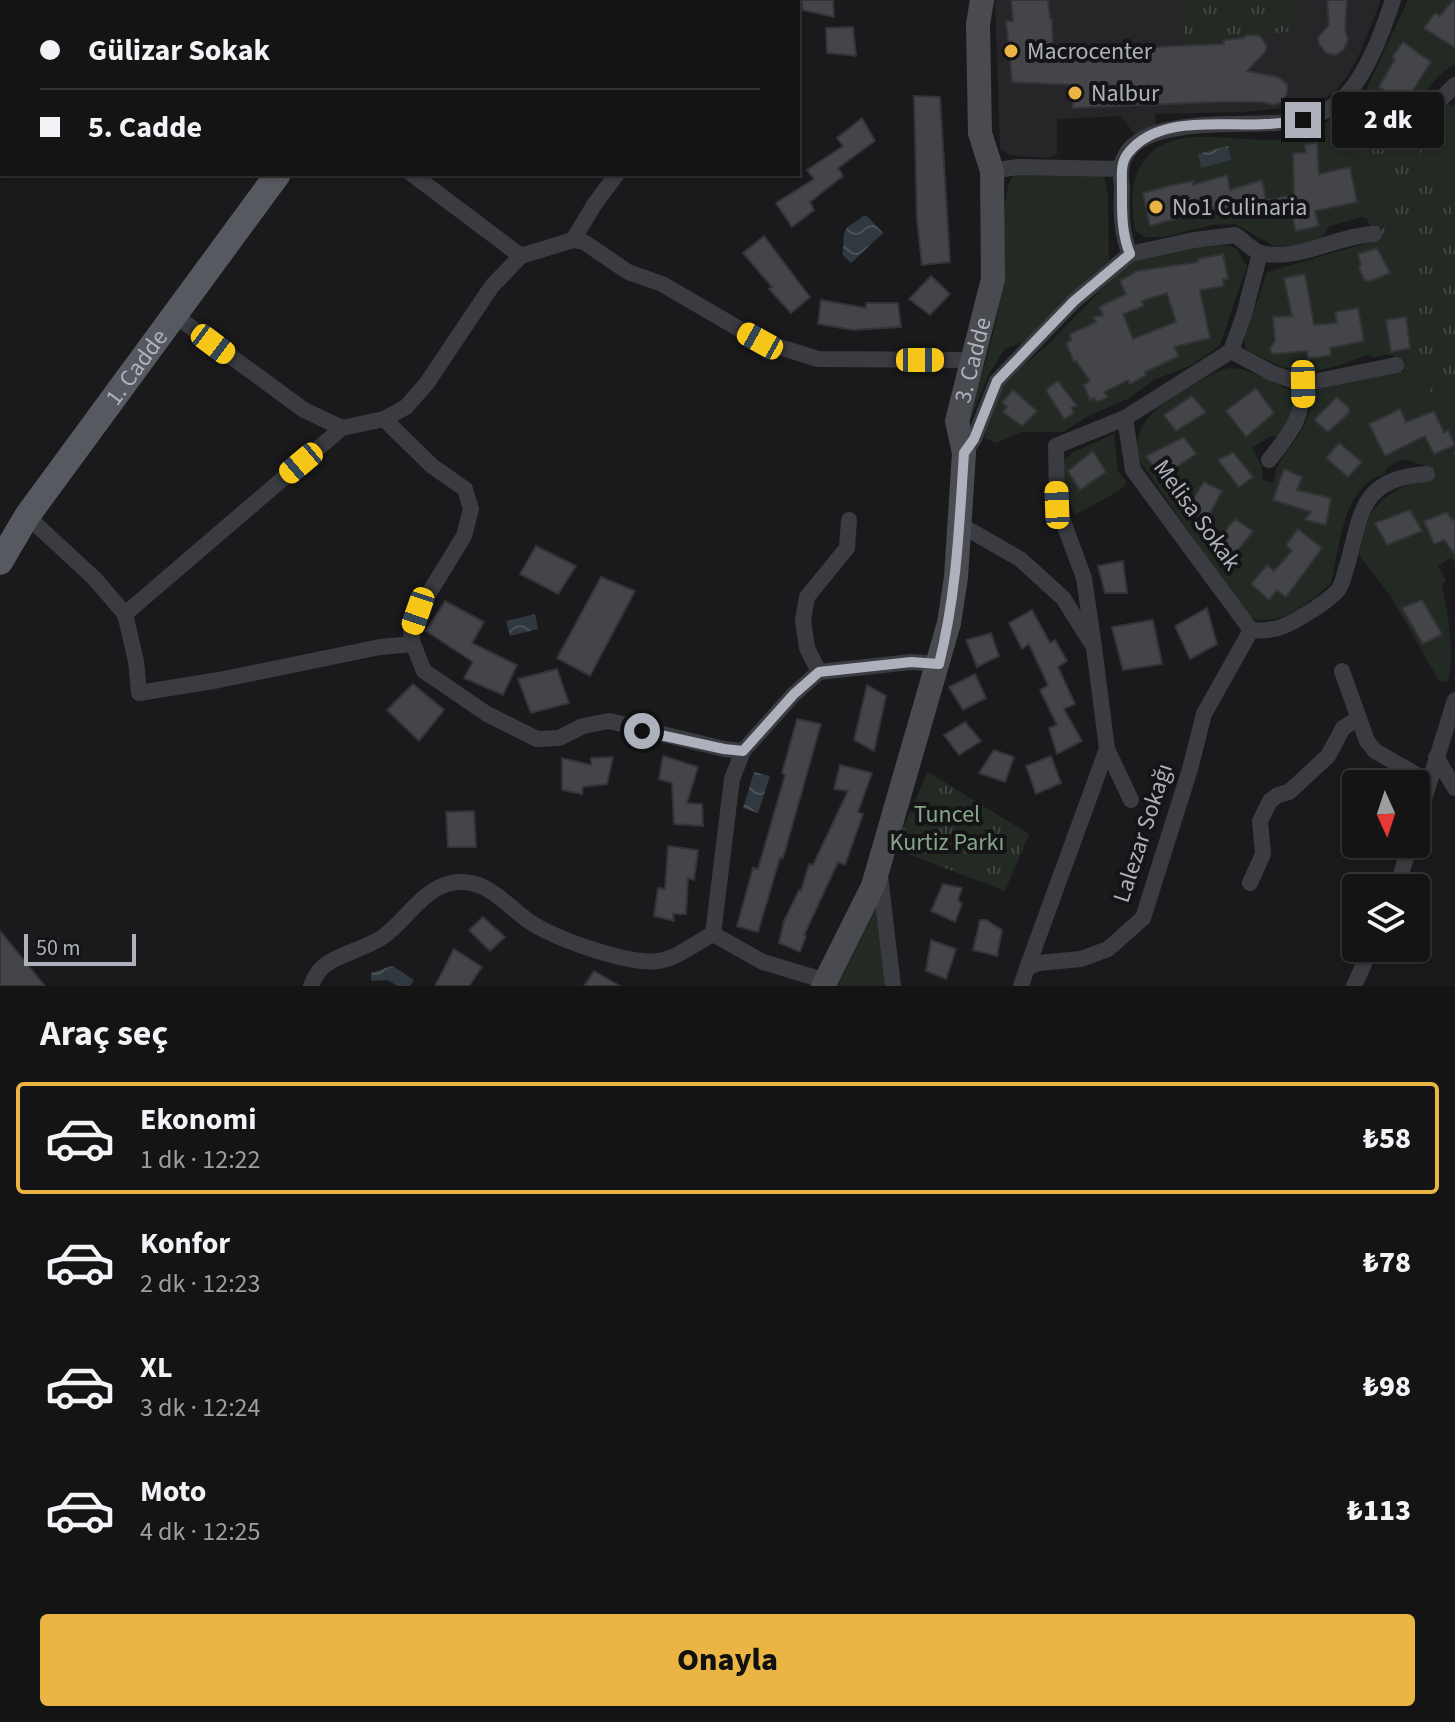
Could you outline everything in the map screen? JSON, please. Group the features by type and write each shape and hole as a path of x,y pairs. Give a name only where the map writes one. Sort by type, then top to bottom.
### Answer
{"main road":[{"name":"3. Cadde","path":"825,984 873,886 949,623 956,577 964,453 957,421 993,279 992,171 980,133 978,24 982,0"},
{"name":"1. Cadde","path":"0,527 256,176"},
{"name":"1. Cadde","path":"0,562 27,516 276,176"}],"street":[{"path":"1130,254 1125,242 1120,169 1128,152 1156,132 1190,126 1303,120 1336,104 1375,50 1393,0"},
{"path":"1441,99 1455,85"},
{"path":"992,171 1018,167 1120,169"},
{"path":"415,176 521,256"},
{"path":"573,240 616,176"},
{"path":"964,453 974,439 997,381 1074,301 1130,254 1235,235 1260,253 1299,252 1355,234 1374,234"},
{"path":"125,614 342,428 384,419 406,407 427,383 492,286 521,256 573,240 584,242 628,272 662,284 760,341 818,359 972,360"},
{"path":"1131,800 1107,749 1084,578 1057,505 1056,446 1125,418 1231,351 1260,253"},
{"path":"173,314 304,410 342,428"},
{"path":"1231,351 1272,373 1303,384 1396,365"},
{"path":"1269,460 1293,429 1303,406 1303,384"},
{"name":"Melisa Sokak","path":"1125,418 1133,470 1251,630"},
{"path":"384,419 432,466 465,489 471,509 464,536 418,611 411,631 424,671 487,714 537,739 559,738 583,726 609,721 743,751"},
{"path":"1251,630 1269,632 1282,628 1313,610 1340,588 1363,504 1380,488 1405,475 1427,474"},
{"path":"27,516 95,579 125,614 136,661 139,693 380,647 413,644"},
{"path":"819,672 807,648 803,620 807,597 847,548 849,520"},
{"path":"959,524 1020,559 1063,598 1094,647"},
{"name":"Lalezar Sokağı","path":"1027,968 1038,963 1081,959 1108,949 1143,918 1204,714 1251,630"},
{"path":"713,934 732,779 743,751 794,694 819,672 911,662 939,664"},
{"path":"1342,671 1367,741 1375,751 1408,770"},
{"path":"1430,778 1455,700"},
{"path":"1250,883 1263,854 1260,821 1270,801 1289,792 1328,756 1343,728 1359,718"},
{"path":"1021,986 1107,749"},
{"path":"1436,757 1455,788"},
{"path":"879,866 893,986"},
{"path":"311,986 320,970 329,963 371,945 431,893 464,882 485,887 546,931 638,961 661,961 713,934"},
{"path":"713,934 763,962 825,984"},
{"path":"1354,986 1365,962"}],"shaded area":[{"path":"995,0 1381,0 1360,53 1347,76 1334,93 1304,111 1293,113 1292,107 1155,114 1156,127 1136,136 1121,116 1057,119 1057,154 1049,158 1009,155 1000,148"}],"green space":[{"path":"1183,0 1293,0 1292,31 1186,46"},
{"path":"1408,0 1455,0 1455,64 1433,82 1401,123 1364,94"},
{"path":"1429,90 1453,107 1425,140 1421,155 1455,216 1455,405 1431,393 1419,367 1397,371 1395,359 1417,354 1418,266 1409,221 1376,239 1367,219 1388,208 1386,189 1374,163 1342,152 1322,125 1344,112 1364,94 1401,122"},
{"path":"1455,104 1455,216 1421,155 1425,140"},
{"path":"1322,125 1342,152 1374,163 1386,189 1388,208 1367,219 1362,217 1330,226 1322,237 1308,244 1274,246 1235,224 1212,225 1163,237 1144,237 1134,229 1133,194 1137,174 1148,155 1164,144 1183,138 1288,138"},
{"path":"1016,172 1104,174 1108,194 1109,260 1060,303 1045,325 1022,343 1005,349 989,374 971,418 969,434 970,406 988,354 1000,301 1005,207 1010,181"},
{"path":"1409,220 1418,266 1417,355 1395,359 1392,355 1375,358 1368,355 1332,367 1306,371 1280,366 1246,349 1244,340 1267,272 1374,241"},
{"path":"1226,245 1236,248 1247,266 1220,345 1192,365 1154,380 1128,399 1088,416 1064,432 1022,432 996,443 985,438 990,409 1005,382 1133,261 1190,248"},
{"path":"1419,367 1431,393 1455,405 1455,452 1423,465 1402,459 1386,469 1385,474 1371,480 1351,504 1345,519 1331,583 1304,606 1283,617 1272,620 1249,618 1137,457 1140,431 1146,421 1174,396 1230,368 1253,373 1289,390 1293,394 1283,437 1271,436 1252,448 1262,466 1262,478 1274,482 1279,462 1297,438 1316,390"},
{"path":"1114,434 1118,471 1127,482 1120,490 1075,515 1062,484 1062,462 1073,452"},
{"path":"1455,452 1455,470 1429,479 1423,465"},
{"path":"1455,470 1455,561 1450,558 1438,566 1446,580 1442,584 1451,647 1448,682 1439,681 1390,595 1359,555 1369,518 1384,499 1418,481"},
{"name":"Tuncel Kurtiz Parkı","path":"928,772 1029,834 1005,891 903,852 903,828"},
{"path":"873,886 893,986 824,986"}],"water":[{"path":"1228,146 1231,160 1201,168 1198,154"},
{"path":"863,216 867,216 883,233 851,263 842,254 844,234"},
{"path":"535,614 538,629 510,636 506,621"},
{"path":"754,772 770,776 758,813 743,808"},
{"path":"392,966 414,980 410,986 398,986 387,980 371,981 371,973"}],"building":[{"path":"802,0 833,0 834,17 802,10"},
{"path":"1011,0 1048,0 1053,51 1224,44 1224,40 1260,36 1267,46 1265,52 1247,71 1278,77 1287,84 1287,94 1282,102 1274,105 1218,102 1073,108 1072,85 1012,82 1006,21 1013,21"},
{"path":"1327,0 1347,0 1345,30 1348,40 1344,49 1336,55 1326,53 1319,44 1318,37 1329,25"},
{"path":"1453,0 1455,48 1424,28 1435,13 1440,16"},
{"path":"853,27 856,56 827,53 826,28"},
{"path":"1403,42 1431,62 1404,104 1379,87 1395,59 1392,57"},
{"path":"914,96 940,97 950,262 922,265 917,220"},
{"path":"862,118 875,141 838,168 843,176 810,202 814,210 792,227 776,203 814,179 807,170 843,146 837,138"},
{"path":"1317,143 1319,174 1350,167 1357,202 1315,211 1319,226 1296,231 1290,208 1249,219 1246,205 1213,211 1213,208 1150,226 1143,193 1168,186 1193,181 1193,185 1227,175 1230,190 1262,180 1266,200 1294,195 1293,153 1306,153 1305,145"},
{"path":"764,236 810,297 791,313 743,253"},
{"path":"1377,248 1390,273 1371,281 1364,280 1358,254"},
{"path":"1223,254 1228,279 1223,279 1224,286 1200,290 1210,338 1174,347 1179,356 1145,372 1146,375 1130,384 1128,380 1104,392 1108,397 1097,402 1094,398 1090,400 1084,385 1090,381 1074,362 1066,343 1071,340 1070,334 1096,322 1093,317 1103,315 1099,307 1126,294 1120,281 1137,271 1198,262 1198,259","holes":["1167,293 1176,322 1133,339 1123,314 1144,306 1142,301"]},
{"path":"1305,274 1314,325 1337,323 1335,312 1358,308 1364,341 1330,348 1331,355 1308,359 1307,351 1272,354 1270,349 1275,341 1273,317 1292,316 1284,278"},
{"path":"931,276 950,294 930,315 909,299"},
{"path":"821,300 866,308 866,303 898,303 901,327 853,330 818,324"},
{"path":"1406,317 1410,348 1391,352 1386,320"},
{"path":"1058,381 1077,406 1071,408 1074,413 1064,419 1046,390"},
{"path":"1256,388 1274,413 1246,437 1226,411"},
{"path":"1013,390 1037,411 1022,426 1003,412 1007,407 1002,402"},
{"path":"1192,396 1206,412 1176,431 1164,415"},
{"path":"1337,397 1349,408 1349,413 1328,432 1314,420"},
{"path":"1400,409 1406,422 1434,411 1444,433 1448,430 1455,445 1434,454 1425,436 1385,456 1369,424"},
{"path":"1184,437 1196,454 1161,477 1146,456"},
{"path":"1339,443 1362,462 1348,477 1326,458"},
{"path":"1093,451 1106,472 1080,490 1068,471"},
{"path":"1233,452 1253,477 1239,487 1218,460"},
{"path":"1284,469 1302,477 1297,490 1331,498 1326,525 1305,520 1311,512 1273,500"},
{"path":"1204,482 1222,491 1207,519 1186,510"},
{"path":"1410,510 1422,531 1387,545 1375,523"},
{"path":"1447,512 1452,520 1455,519 1455,554 1444,540 1434,544 1424,521"},
{"path":"1235,519 1253,531 1231,559 1213,546"},
{"path":"1298,529 1322,548 1286,597 1277,590 1269,600 1251,584 1267,565 1274,571 1292,551 1286,545"},
{"path":"536,546 576,566 558,594 520,574"},
{"path":"1123,561 1127,593 1105,593 1098,566"},
{"path":"601,577 635,591 590,676 557,658"},
{"path":"1422,600 1442,634 1423,644 1402,608"},
{"path":"445,601 484,622 472,643 517,665 503,695 464,678 473,662 426,631"},
{"path":"1207,608 1217,644 1190,659 1175,626"},
{"path":"1032,610 1050,643 1055,640 1067,661 1058,667 1075,704 1064,709 1082,741 1057,754 1049,728 1057,725 1040,690 1048,685 1029,644 1022,649 1009,623"},
{"path":"1153,620 1162,664 1123,670 1112,627"},
{"path":"991,633 999,656 977,667 966,640"},
{"path":"557,669 569,703 531,713 518,679"},
{"path":"975,674 986,698 963,710 949,687"},
{"path":"413,684 444,710 419,741 387,710"},
{"path":"867,685 886,696 874,751 854,740"},
{"path":"797,719 821,724 783,858 780,858 758,932 737,926 753,868 758,869 785,775 782,773"},
{"path":"965,722 981,741 959,755 944,735"},
{"path":"994,750 1014,757 1005,782 979,773"},
{"path":"663,756 698,767 687,803 702,804 703,826 674,824 672,783 659,779"},
{"path":"1051,756 1061,783 1036,794 1026,766"},
{"path":"613,757 607,784 583,787 582,794 562,790 562,758 591,765 591,758"},
{"path":"840,765 872,773 858,812 863,814 845,865 838,862 804,935 800,952 779,943 784,921 801,891 809,864 813,865 848,791 834,789"},
{"path":"474,811 476,847 448,847 446,812"},
{"path":"668,846 698,850 694,880 688,878 686,914 673,914 674,921 654,916 658,888 665,889"},
{"path":"943,884 962,888 958,900 962,904 955,922 931,911"},
{"path":"483,917 505,937 490,951 469,930"},
{"path":"980,920 986,920 1002,930 997,956 973,950"},
{"path":"0,931 45,986 0,986"},
{"path":"931,940 956,949 946,979 926,971"},
{"path":"454,949 482,967 469,986 435,986"},
{"path":"594,971 620,986 584,986"}],"place":[{"name":"Macrocenter","path":"1011,51"},
{"name":"Nalbur","path":"1075,93"},
{"name":"No1 Culinaria","path":"1156,207"}],"route":[{"path":"642,731 743,751 794,694 819,672 911,662 939,664 956,577 964,453 974,439 997,381 1074,301 1130,254 1125,242 1120,169 1128,152 1156,132 1190,126 1303,120"}]}
